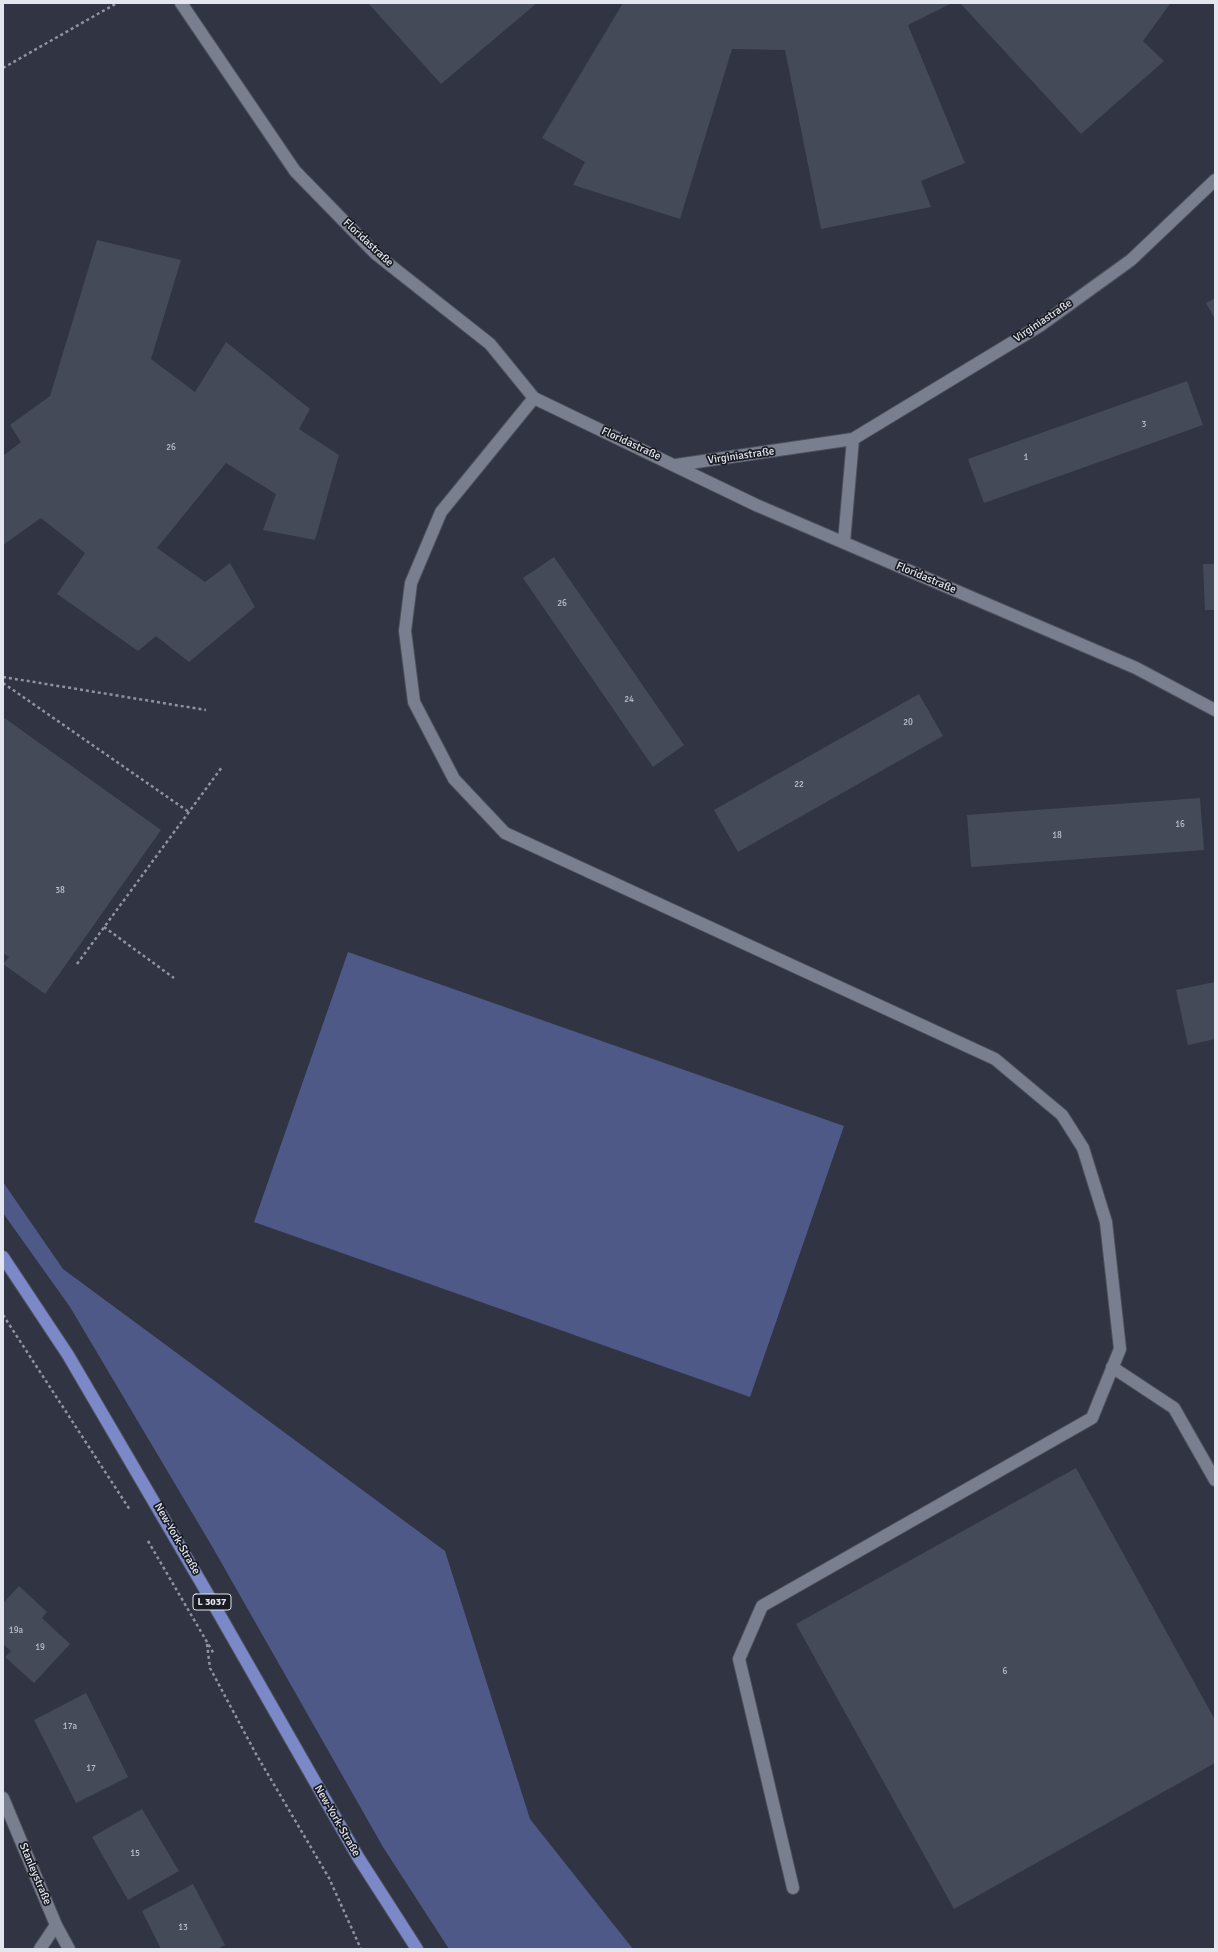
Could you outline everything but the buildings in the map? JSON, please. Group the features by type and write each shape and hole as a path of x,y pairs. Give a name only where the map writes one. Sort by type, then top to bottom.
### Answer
{"main road":[{"name":"New-York-Straße","path":"3,1257 68,1355 187,1558 358,1858 417,1949"}],"street":[{"name":"Floridastraße","path":"181,3 295,171 376,254 490,344 534,398 676,465 756,505 1136,668 1215,710"},
{"name":"Virginiastraße","path":"676,465 853,439 1041,324 1131,260 1215,180"},
{"path":"534,398 441,512 411,583 405,631 414,702 454,780 505,833 995,1059 1062,1115 1082,1148 1106,1222 1120,1349 1092,1418 762,1606 739,1660 793,1888"},
{"path":"844,542 853,439"},
{"path":"1112,1367 1174,1408 1215,1480"},
{"name":"Stanleystraße","path":"3,1798 56,1925 69,1949"},
{"path":"40,1949 56,1925"}],"path":[{"path":"3,68 117,3"},
{"path":"3,677 206,710"},
{"path":"3,683 189,812"},
{"path":"77,964 222,767"},
{"path":"104,927 174,978"},
{"path":"3,1315 133,1514"},
{"path":"144,1534 207,1644 210,1668 256,1754 329,1878 361,1949"}],"shaded area":[{"path":"348,952 844,1126 750,1397 254,1222"},
{"path":"3,1182 63,1269 445,1551 530,1819 633,1949 449,1949 383,1847 213,1548 70,1307 3,1213"}]}
